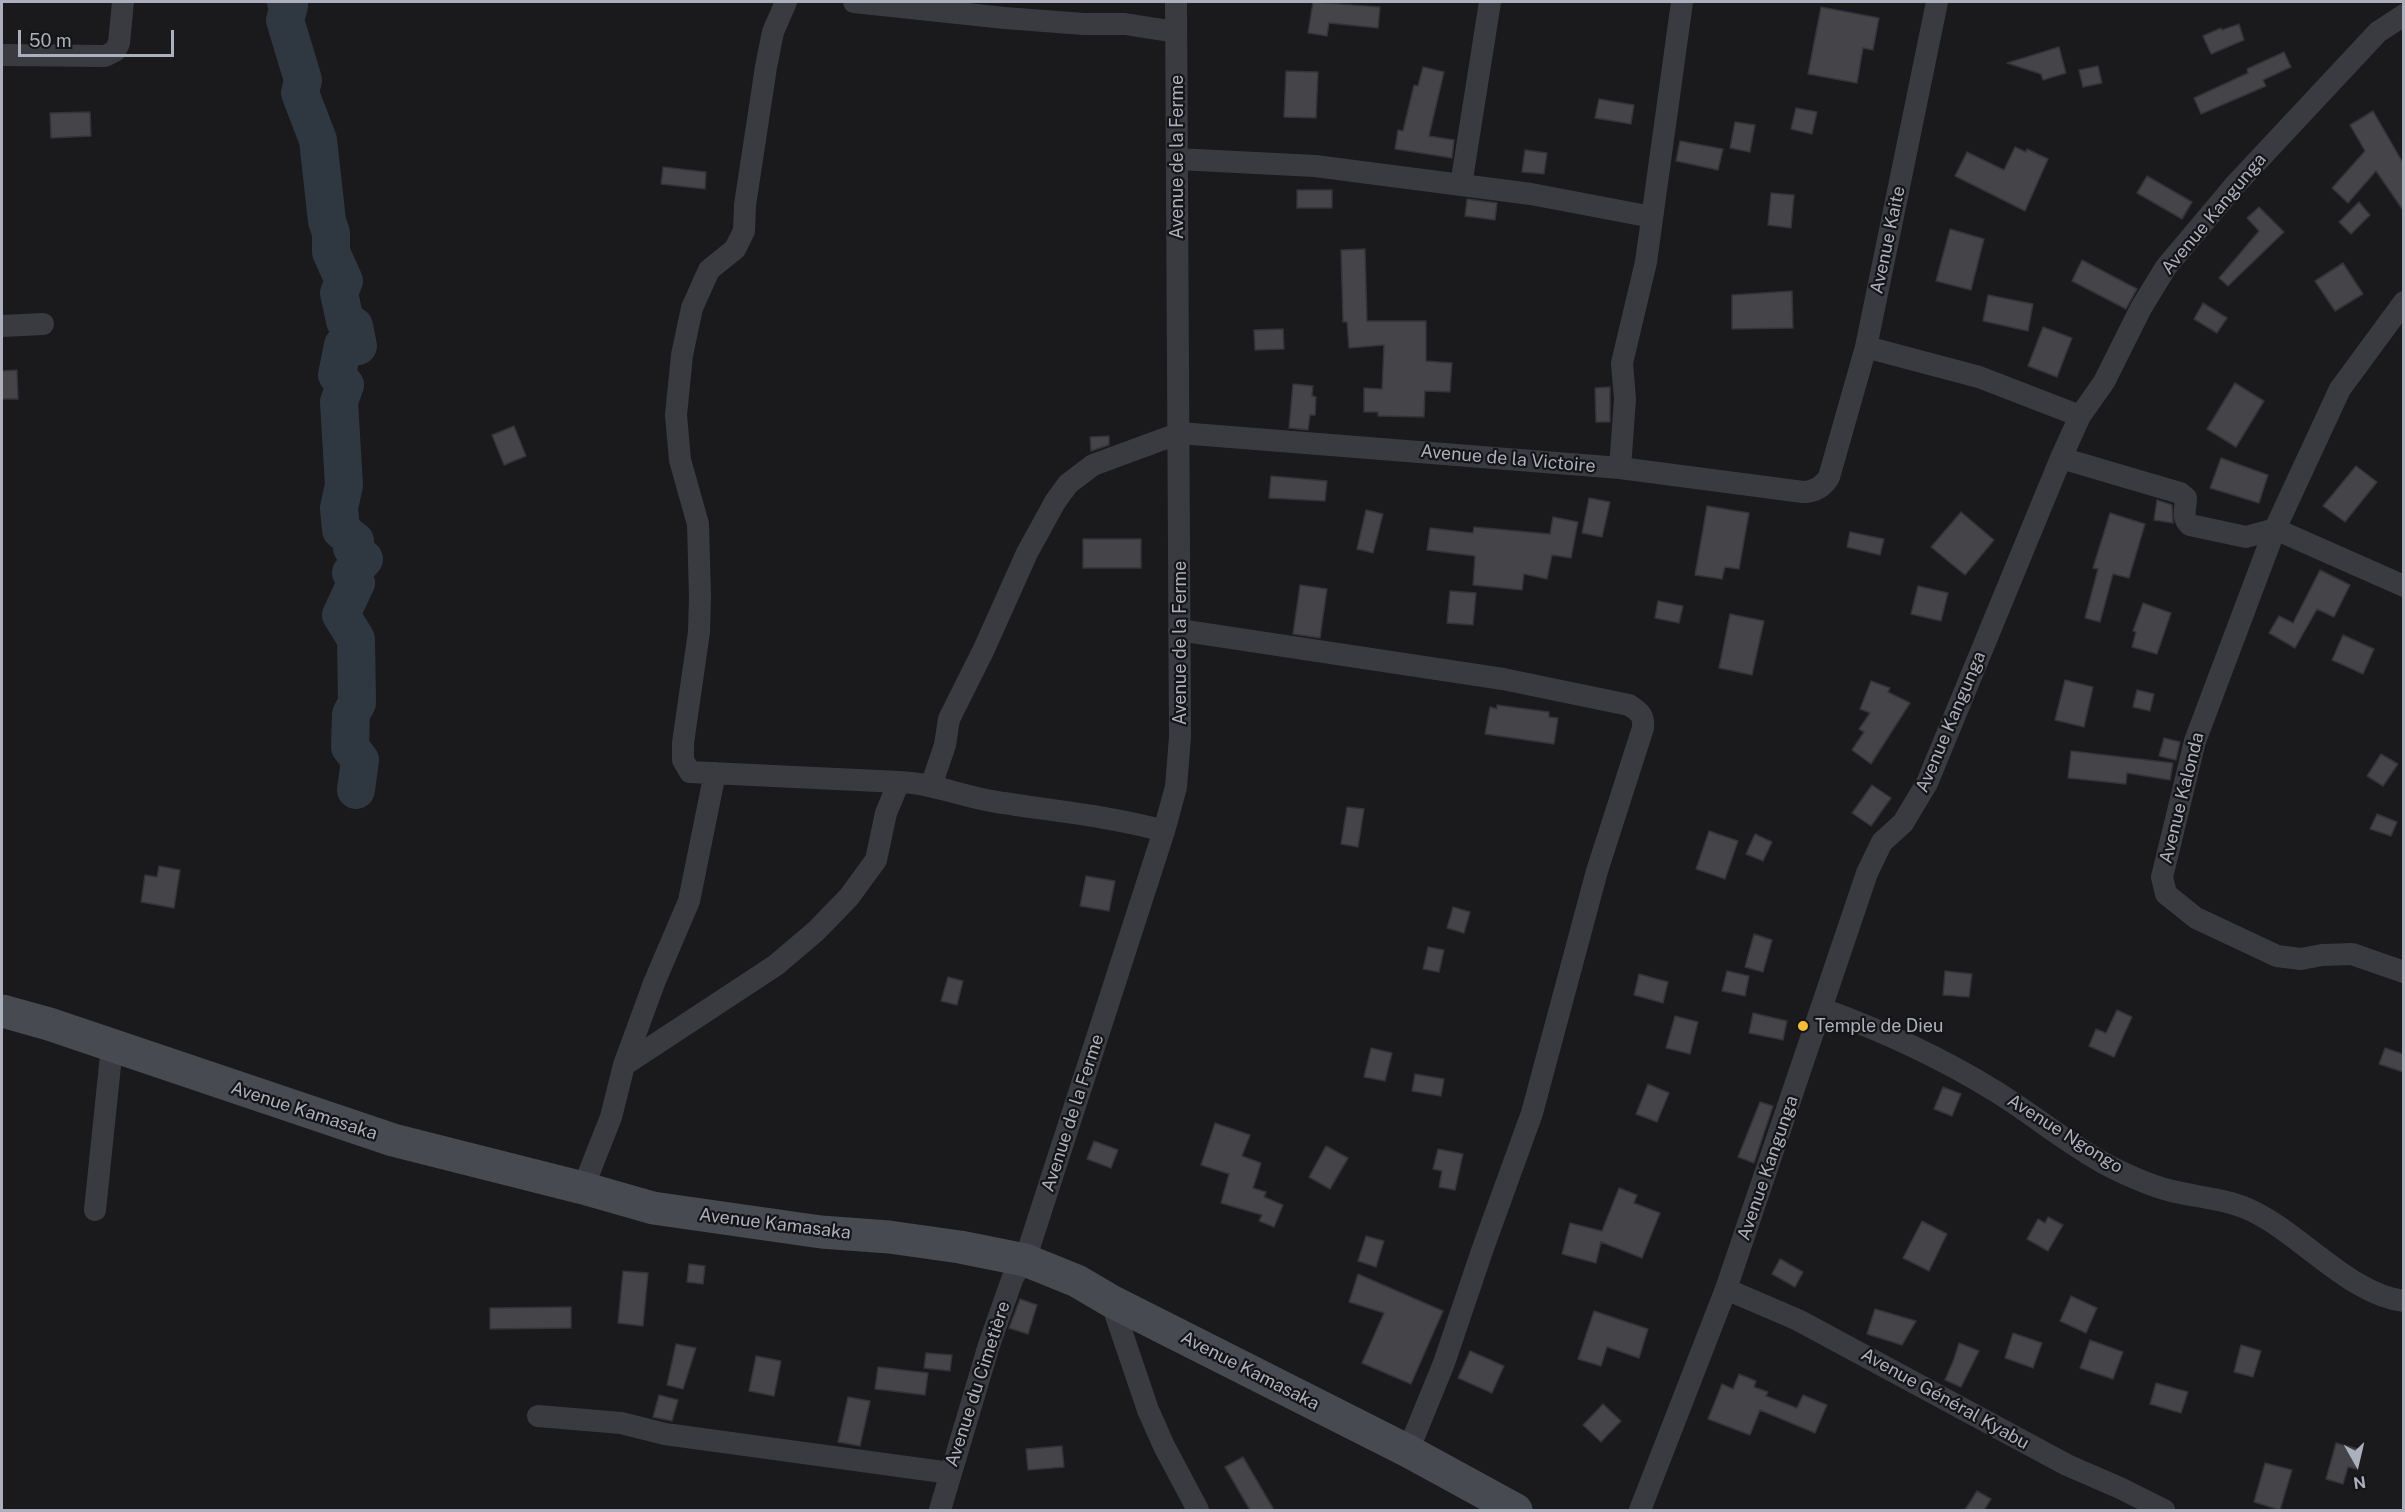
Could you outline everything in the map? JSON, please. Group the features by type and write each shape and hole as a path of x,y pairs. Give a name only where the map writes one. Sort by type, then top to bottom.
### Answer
{"street":[{"path":"2,55 105,56 115,51 119,43 123,2"},
{"path":"786,2 773,32 766,67 745,205 744,231 735,249 709,270 692,308 682,355 676,415 680,460 698,524 699,632 683,743 683,760 690,772 922,783 966,796 1122,819 1164,831"},
{"path":"854,2 1005,18 1084,24 1125,24 1176,32"},
{"name":"Avenue de la Ferme","path":"1025,1260 1164,831 1176,787 1180,433 1176,2"},
{"path":"1461,185 1490,2"},
{"path":"1620,468 1625,399 1622,363 1637,307 1652,217 1682,2"},
{"name":"Avenue Kaite","path":"1829,477 1866,347 1943,3"},
{"name":"Avenue Kangunga","path":"1640,1510 1726,1289 1874,856 1882,842 1903,823 1927,783 2080,416 2104,382 2141,308 2166,267 2235,185 2378,32 2403,15"},
{"path":"1177,159 1315,166 1531,194 1652,217"},
{"name":"Avenue Kalonda","path":"2403,302 2340,389 2275,529 2195,741 2162,877 2166,894 2196,918 2277,956 2301,959 2322,955 2352,954 2403,972"},
{"path":"2,326 43,324"},
{"path":"1866,347 1979,377 2080,416"},
{"path":"931,786 945,745 949,719 984,649 1027,553 1054,502 1068,484 1093,465 1180,433"},
{"name":"Avenue de la Victoire","path":"1180,433 1620,468 1803,492 1818,489 1829,477"},
{"path":"2061,458 2180,493 2186,498 2186,521 2197,527 2246,537 2275,529 2403,586"},
{"path":"1179,630 1503,679 1629,705 1640,712 1643,718 1643,728 1597,871 1532,1113 1444,1362 1408,1451"},
{"path":"584,1188 611,1117 624,1065 654,983 689,901 715,773"},
{"path":"624,1065 776,966 816,931 849,897 876,860 886,813 899,782"},
{"name":"Avenue Ngongo","path":"1822,1009 1883,1031 1938,1058 1995,1091 2062,1137 2110,1166 2166,1189 2248,1209 2362,1286 2387,1299 2403,1301"},
{"name":"Avenue Kamasaka","path":"2,1011 49,1024 393,1140 584,1188 653,1208 821,1232 889,1237 960,1247 1025,1260 1077,1281 1111,1301 1408,1451 1516,1510"},
{"path":"95,1210 112,1046"},
{"name":"Avenue du Cimetière","path":"940,1510 1002,1306 1013,1277 1025,1260"},
{"name":"Avenue Général Kyabu","path":"1726,1289 1798,1320 1962,1407 2031,1447 2164,1510"},
{"path":"1111,1301 1148,1410 1198,1510"},
{"path":"538,1416 621,1423 665,1434 950,1473"}],"building":[{"path":"1313,2 1380,7 1378,28 1329,23 1327,36 1308,33"},
{"path":"1821,7 1879,18 1873,50 1863,48 1857,83 1808,74"},
{"path":"2239,24 2244,40 2211,54 2203,36 2221,28 2222,30"},
{"path":"2059,47 2066,73 2043,80 2041,74 2007,63"},
{"path":"2284,52 2291,67 2263,80 2266,86 2201,114 2194,98 2248,73 2247,69"},
{"path":"2098,66 2102,83 2083,87 2079,70"},
{"path":"1423,67 1444,72 1429,136 1454,140 1452,158 1395,149 1398,130 1403,131 1414,85 1418,86"},
{"path":"1286,71 1318,72 1316,118 1284,117"},
{"path":"1599,99 1634,105 1631,124 1595,118"},
{"path":"1796,108 1817,112 1812,134 1791,129"},
{"path":"2373,111 2403,163 2403,210 2376,171 2348,203 2332,188 2365,151 2350,125"},
{"path":"90,112 91,136 51,138 50,113"},
{"path":"1735,122 1755,125 1750,152 1730,148"},
{"path":"1680,141 1723,149 1718,170 1676,161"},
{"path":"2015,147 2026,152 2027,149 2048,159 2025,211 1955,176 1967,152 2004,170"},
{"path":"1525,150 1547,153 1544,174 1522,172"},
{"path":"663,167 706,172 705,189 661,184"},
{"path":"2147,176 2192,202 2182,219 2137,193"},
{"path":"1297,190 1332,190 1332,208 1297,208"},
{"path":"1771,193 1794,195 1791,228 1768,225"},
{"path":"1467,199 1497,203 1495,220 1465,216"},
{"path":"2359,202 2370,215 2351,234 2339,222"},
{"path":"2259,207 2284,232 2228,286 2219,278 2259,231 2247,218"},
{"path":"1950,229 1984,239 1971,290 1936,281"},
{"path":"1365,249 1367,321 1426,321 1426,361 1452,363 1450,392 1425,391 1424,417 1378,416 1378,412 1364,412 1364,388 1382,389 1384,345 1349,348 1347,322 1343,322 1341,250"},
{"path":"2082,260 2137,289 2126,309 2072,281"},
{"path":"2343,263 2363,294 2335,311 2315,281"},
{"path":"1792,291 1793,328 1732,329 1732,295"},
{"path":"1988,295 2033,304 2028,331 1983,321"},
{"path":"2203,303 2227,318 2217,333 2194,319"},
{"path":"2043,327 2072,338 2057,377 2028,366"},
{"path":"1283,329 1284,349 1255,350 1254,330"},
{"path":"17,370 18,399 2,399 2,371"},
{"path":"2235,383 2264,401 2236,447 2207,429"},
{"path":"1293,384 1313,386 1312,396 1316,397 1315,415 1310,415 1308,430 1289,428"},
{"path":"1610,387 1610,422 1596,422 1595,388"},
{"path":"514,426 526,456 504,465 492,435"},
{"path":"1109,436 1109,445 1091,451 1090,437"},
{"path":"2221,458 2268,475 2259,503 2210,488"},
{"path":"2356,466 2377,482 2345,522 2323,506"},
{"path":"1271,476 1327,481 1325,501 1269,498"},
{"path":"1589,498 1610,502 1602,537 1582,533"},
{"path":"2157,500 2172,505 2173,523 2154,520"},
{"path":"1707,506 1749,513 1739,569 1725,567 1722,579 1695,575"},
{"path":"1366,510 1383,514 1373,553 1357,549"},
{"path":"1961,512 1994,540 1965,575 1931,547"},
{"path":"2110,513 2145,524 2129,578 2113,574 2100,622 2085,618 2098,569 2093,568"},
{"path":"1553,517 1578,522 1571,558 1552,555 1547,579 1524,574 1522,590 1473,585 1475,556 1427,550 1430,528 1473,533 1474,527 1550,534"},
{"path":"1850,532 1884,539 1880,555 1847,547"},
{"path":"1083,539 1141,539 1141,568 1083,568"},
{"path":"2320,570 2350,585 2334,617 2317,609 2295,648 2269,633 2279,616 2293,623"},
{"path":"1300,585 1327,589 1320,638 1293,634"},
{"path":"1918,586 1948,593 1941,621 1911,614"},
{"path":"1450,591 1476,593 1473,625 1447,623"},
{"path":"1658,601 1683,606 1679,623 1655,618"},
{"path":"2143,603 2171,613 2157,654 2132,647 2136,632 2133,631"},
{"path":"1730,614 1764,621 1752,675 1719,668"},
{"path":"2343,635 2374,649 2363,674 2332,660"},
{"path":"2065,680 2093,687 2084,727 2055,720"},
{"path":"1871,681 1890,688 1888,692 1910,703 1871,764 1852,750 1864,732 1859,729 1870,713 1860,709"},
{"path":"2137,690 2154,694 2150,711 2133,707"},
{"path":"1497,705 1549,712 1549,717 1558,718 1554,744 1485,734 1490,707 1497,709"},
{"path":"2164,738 2180,742 2176,760 2159,756"},
{"path":"2071,751 2173,763 2170,780 2127,773 2126,784 2068,778"},
{"path":"2381,754 2398,764 2383,786 2367,776"},
{"path":"1872,785 1891,798 1871,826 1852,813"},
{"path":"1347,807 1364,809 1358,847 1341,844"},
{"path":"2377,814 2397,822 2391,836 2370,829"},
{"path":"1709,831 1738,841 1725,879 1696,869"},
{"path":"1755,834 1772,842 1763,861 1746,854"},
{"path":"159,866 180,870 174,908 141,902 145,875 157,877"},
{"path":"1086,876 1115,881 1109,911 1080,906"},
{"path":"1453,907 1470,912 1464,933 1447,928"},
{"path":"1754,934 1772,940 1763,972 1745,967"},
{"path":"1428,947 1444,950 1439,972 1423,969"},
{"path":"1727,971 1749,976 1745,996 1722,991"},
{"path":"1945,971 1972,974 1969,997 1943,995"},
{"path":"1639,974 1668,982 1663,1003 1634,995"},
{"path":"948,977 963,981 957,1005 941,1001"},
{"path":"2117,1010 2132,1017 2114,1057 2089,1046 2096,1029 2106,1033"},
{"path":"1753,1013 1787,1021 1783,1040 1749,1033"},
{"path":"1675,1016 1698,1022 1690,1054 1666,1048"},
{"path":"1371,1048 1392,1053 1385,1081 1364,1077"},
{"path":"2385,1048 2403,1054 2403,1072 2379,1064"},
{"path":"1415,1074 1444,1079 1441,1096 1412,1091"},
{"path":"1648,1084 1669,1093 1657,1122 1636,1114"},
{"path":"1943,1087 1961,1094 1952,1116 1934,1109"},
{"path":"1760,1102 1773,1106 1754,1163 1738,1157"},
{"path":"1215,1123 1250,1135 1242,1156 1261,1163 1253,1188 1266,1192 1264,1197 1283,1205 1274,1227 1259,1221 1262,1215 1221,1203 1229,1174 1201,1165"},
{"path":"1094,1141 1118,1150 1111,1168 1087,1159"},
{"path":"1326,1146 1348,1158 1330,1189 1309,1177"},
{"path":"1438,1149 1463,1154 1455,1190 1439,1187 1442,1171 1433,1169"},
{"path":"1619,1188 1637,1195 1634,1203 1660,1213 1642,1258 1601,1242 1596,1263 1562,1254 1570,1223 1602,1231"},
{"path":"2048,1217 2063,1225 2048,1251 2027,1239 2038,1219 2045,1223"},
{"path":"1922,1221 1947,1234 1929,1271 1903,1258"},
{"path":"1366,1236 1384,1241 1376,1267 1358,1261"},
{"path":"1780,1259 1803,1272 1795,1287 1772,1274"},
{"path":"689,1264 705,1266 703,1284 687,1282"},
{"path":"623,1271 648,1273 643,1326 618,1323"},
{"path":"1358,1274 1443,1311 1411,1384 1362,1363 1384,1313 1349,1302"},
{"path":"2071,1296 2097,1308 2086,1333 2060,1321"},
{"path":"1020,1299 1037,1305 1028,1334 1009,1328"},
{"path":"571,1307 571,1328 490,1329 490,1308"},
{"path":"1875,1309 1916,1321 1902,1345 1867,1334"},
{"path":"1594,1311 1648,1329 1639,1358 1607,1347 1601,1366 1578,1359"},
{"path":"2013,1333 2042,1343 2033,1368 2005,1358"},
{"path":"2090,1340 2123,1352 2113,1379 2080,1368"},
{"path":"1959,1343 1979,1351 1961,1387 1945,1380"},
{"path":"676,1344 696,1348 683,1389 667,1385"},
{"path":"2241,1345 2261,1351 2253,1377 2234,1372"},
{"path":"1470,1351 1504,1366 1492,1393 1458,1378"},
{"path":"926,1353 952,1355 950,1371 924,1368"},
{"path":"756,1356 781,1361 774,1396 749,1391"},
{"path":"878,1367 928,1373 925,1395 875,1389"},
{"path":"1739,1374 1756,1381 1754,1387 1768,1392 1766,1396 1797,1408 1803,1395 1827,1405 1815,1433 1760,1410 1750,1435 1708,1419 1722,1384 1733,1389"},
{"path":"2156,1383 2188,1392 2181,1413 2150,1404"},
{"path":"659,1395 678,1400 672,1421 653,1417"},
{"path":"848,1397 870,1401 860,1446 838,1442"},
{"path":"1603,1404 1621,1421 1601,1442 1583,1425"},
{"path":"2336,1443 2362,1450 2356,1469 2348,1467 2343,1484 2326,1479"},
{"path":"1062,1446 1064,1467 1028,1470 1026,1449"},
{"path":"1243,1457 1274,1510 1250,1510 1225,1467"},
{"path":"2265,1463 2292,1470 2280,1510 2254,1502"},
{"path":"1977,1491 1991,1499 1984,1510 1965,1510"}],"waterway":[{"path":"286,2 289,6 285,20 303,80 300,93 318,140 327,221 331,233 331,252 344,281 339,293 345,321 354,326 358,346 343,345 337,375 345,385 339,402 344,485 339,508 341,530 355,541 352,548 364,559 351,573 356,583 341,615 356,639 357,703 351,714 350,747 360,760 356,790"}],"place":[{"name":"Temple de Dieu","path":"1803,1026"}]}
